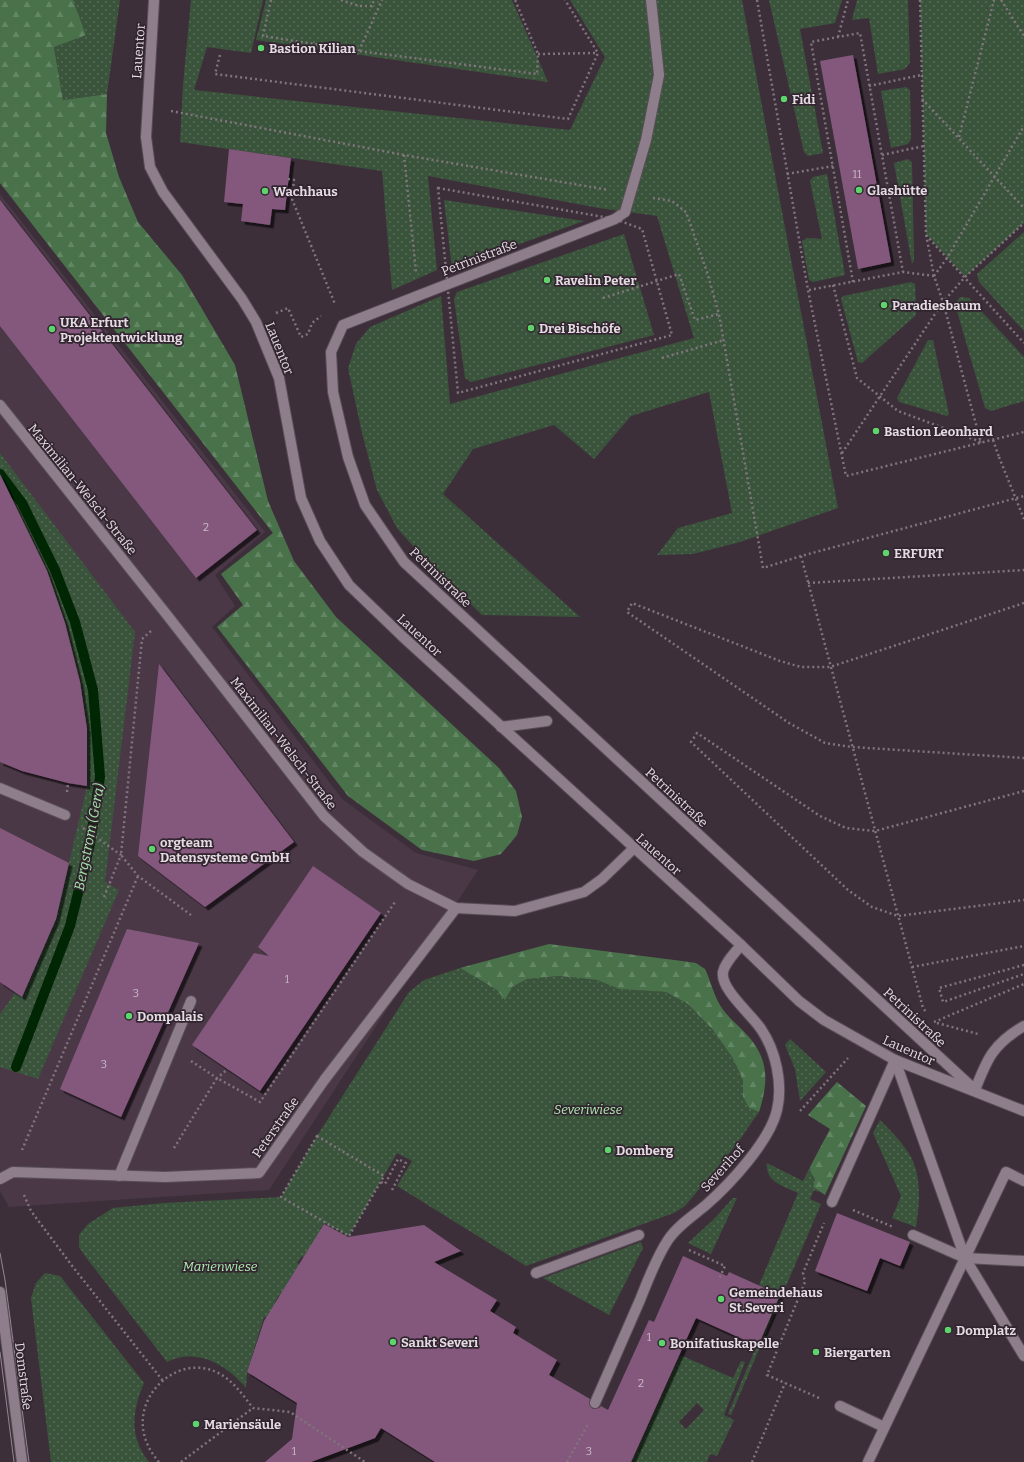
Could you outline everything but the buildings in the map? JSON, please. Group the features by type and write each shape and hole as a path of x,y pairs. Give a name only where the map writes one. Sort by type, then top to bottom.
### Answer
{"street":[{"name":"Lauentor","path":"154,0 146,137 150,167 163,192 242,299 256,322 279,378 301,498 320,541 349,585 402,636 633,849 741,945 798,1001 824,1020 895,1060 975,1090"},
{"name":"Petrinistraße","path":"651,0 659,75 646,140 625,212 615,219 344,325 330,352 333,392 348,457 365,505 404,562 975,1090"},
{"name":"Maximilian-Welsch-Straße","path":"0,405 172,621 324,816 363,852 408,884 456,908 515,911 584,892 602,880 633,849"},
{"path":"501,727 547,721"},
{"path":"0,788 65,815"},
{"name":"Peterstraße","path":"13,1172 165,1177 259,1173 325,1079 456,908"},
{"name":"Severihof","path":"596,1402 668,1239 731,1181 751,1158 771,1125 777,1111 780,1093 772,1052 760,1028 727,987 723,974 726,965 741,945"},
{"path":"119,1176 191,1001"},
{"path":"1024,1026 1003,1042 987,1059 975,1090 1024,1111"},
{"path":"832,1202 895,1060"},
{"path":"895,1060 965,1258 1024,1356"},
{"path":"0,1179 13,1172"},
{"path":"868,1462 1006,1172 1024,1181"},
{"path":"536,1273 639,1235"},
{"path":"913,1235 965,1258 1024,1261"},
{"name":"Domstraße","path":"0,1292 22,1462"},
{"path":"840,1406 884,1427"}],"path":[{"path":"271,0 263,36 359,51 537,74 538,54 515,0"},
{"path":"341,0 359,6 379,6"},
{"path":"372,6 374,0"},
{"path":"359,51 382,0"},
{"path":"565,0 598,53"},
{"path":"757,0 808,290 846,476 1024,432"},
{"path":"838,37 848,0"},
{"path":"920,0 926,234 934,276 943,302 981,443"},
{"path":"959,138 994,0"},
{"path":"1001,0 1024,36"},
{"path":"853,282 811,42 860,33 903,272"},
{"path":"538,54 598,53"},
{"path":"220,55 215,74 568,119 598,53"},
{"path":"869,86 921,75"},
{"path":"922,98 1024,208"},
{"path":"934,276 947,258 1024,126"},
{"path":"882,155 924,146"},
{"path":"404,156 418,295"},
{"path":"787,174 833,166"},
{"path":"288,179 294,180 292,199 344,325"},
{"path":"445,258 438,188 615,219 642,229 672,335 458,392 451,322"},
{"path":"842,453 943,302 965,277 1024,223"},
{"path":"926,234 1024,343"},
{"path":"808,290 903,272 934,276"},
{"path":"603,298 679,274 695,320 719,314"},
{"path":"833,285 857,378 898,411 981,443"},
{"path":"280,311 288,308 302,337 308,334 312,323"},
{"path":"662,358 724,340"},
{"path":"993,440 1024,519"},
{"path":"763,568 801,556 1024,496"},
{"path":"801,556 923,1008"},
{"path":"808,583 1024,570"},
{"path":"1024,602 830,667 801,667 780,661 632,603 627,612 788,723 825,743 852,747 1024,758"},
{"path":"104,897 121,855 142,639"},
{"path":"1024,791 875,831 846,828 820,816 697,733 691,742 848,890 872,907 898,916 1024,900"},
{"path":"65,815 121,855 138,876 192,915"},
{"path":"138,876 13,1172 31,1211 163,1381"},
{"path":"192,1061 217,1078 260,1102 408,884"},
{"path":"912,967 1024,946"},
{"path":"1024,965 939,988 943,1002 1024,974"},
{"path":"894,1016 917,1024 934,1022 1024,984"},
{"path":"934,1022 1003,1042"},
{"path":"803,1109 862,1042"},
{"path":"174,1148 217,1078 228,1069"},
{"path":"317,1136 384,1176 381,1182 349,1236 281,1197 317,1136"},
{"path":"381,1182 385,1184 398,1159 406,1163 392,1190 394,1191"},
{"path":"818,1398 767,1375 805,1282 803,1273 832,1202 887,1224"},
{"path":"685,1248 725,1266 719,1279"},
{"path":"159,1462 146,1441 143,1420 149,1399 163,1381 181,1370 192,1367 210,1369 227,1378 253,1408 290,1412 365,1462"},
{"path":"752,1462 784,1383"},
{"path":"567,1462 585,1430 596,1402"},
{"path":"181,1462 253,1408"}],"shaded area":[{"path":"0,194 265,532 215,575 235,606 212,627 342,799 416,853 478,870 269,1190 9,1207 0,1191"}],"green space":[{"path":"0,0 73,0 86,35 54,47 63,100 107,94 106,133 119,177 138,222 182,275 235,365 268,501 294,561 336,617 499,768 516,791 522,817 517,835 501,854 474,861 422,850 348,796 217,627 243,605 221,574 273,533 0,183"},
{"path":"73,0 120,0 107,94 63,100 54,46 86,35"},
{"path":"191,0 263,0 251,53 207,47 194,90 570,130 605,57 570,0 742,0 838,508 740,542 693,554 657,555 678,528 732,513 709,392 631,416 594,459 554,425 473,449 443,494 580,617 482,615 422,556 397,528 377,490 362,433 348,368 356,344 370,327 441,296 450,404 694,338 657,216 599,208 428,176 437,270 392,290 382,171 180,142 183,85"},
{"path":"266,0 512,0 548,82 256,40"},
{"path":"769,0 842,0 835,23 800,29 823,153 808,156 804,152"},
{"path":"857,0 908,0 910,63 905,69 878,74 869,18 852,20"},
{"path":"920,0 1024,0 1024,223 965,277 926,234"},
{"path":"906,87 910,90 911,139 908,144 891,148 881,91"},
{"path":"908,159 912,162 914,260 912,264 894,163"},
{"path":"827,174 845,275 813,282 809,280 802,241 807,238 822,239 810,181 813,177"},
{"path":"444,200 584,221 452,268"},
{"path":"1024,232 1024,331 979,282 977,274"},
{"path":"624,234 654,335 471,382 465,378 454,299 457,292"},
{"path":"911,282 915,284 916,315 862,363 858,362 841,299 843,296"},
{"path":"960,297 969,298 1024,357 1024,401 991,411 985,408 955,304"},
{"path":"928,340 933,340 949,414 947,416 899,402 897,398"},
{"path":"0,453 135,632 105,882 119,890 38,1079 0,1067 0,1014 15,993 22,997 56,919 87,786 87,729 80,682 65,623 0,487"},
{"path":"549,944 696,963 705,969 715,996 724,1011 747,1035 760,1054 765,1072 765,1081 759,1112 749,1108 743,1097 743,1080 732,1057 713,1030 688,1004 666,992 619,989 597,980 559,976 527,979 512,987 505,1000 497,990 460,968"},
{"path":"460,968 497,990 512,987 527,979 559,976 597,980 619,989 666,992 688,1004 713,1030 732,1057 743,1080 743,1097 749,1108 759,1112 736,1145 685,1206 674,1213 526,1266 397,1186 412,1161 397,1153 349,1236 324,1223 320,1229 327,1234 310,1261 302,1256 297,1263 305,1268 287,1299 279,1295 275,1302 281,1308 275,1319 264,1317 247,1372 246,1388 230,1372 211,1361 189,1356 167,1362 85,1256 79,1247 79,1235 88,1224 113,1208 164,1203 281,1197 317,1136 409,992 424,980"},
{"path":"790,1039 826,1072 800,1101 795,1069 785,1045"},
{"path":"837,1082 866,1106 825,1195 813,1187 815,1179 811,1173 810,1167 830,1129 808,1115"},
{"path":"880,1120 895,1135 913,1160 919,1188 916,1227 892,1218 901,1196 873,1133"},
{"path":"767,1163 803,1181 810,1167 811,1173 815,1179 813,1187 820,1193 814,1190 810,1199 821,1204 731,1415 728,1414 777,1297 774,1292 759,1285 798,1193 772,1179 767,1169"},
{"path":"733,1198 737,1198 711,1254 688,1243 715,1218"},
{"path":"641,1242 643,1248 609,1315 543,1278"},
{"path":"45,1273 60,1276 144,1383 137,1404 134,1424 138,1443 149,1462 51,1462 31,1298 36,1283"},
{"path":"680,1355 733,1378 741,1361 745,1362 724,1415 734,1420 717,1456 710,1454 707,1462 631,1462","holes":["697,1403 704,1410 686,1429 679,1422"]}],"waterway":[{"name":"Bergstrom (Gera)","path":"0,474 22,503 55,570 75,622 93,690 100,777 90,844 70,926 16,1067"}],"tram line":[{"path":"0,1253 5,1280 29,1462"},
{"path":"0,1352 14,1462"}],"place":[{"name":"Bastion Kilian","path":"261,48"},
{"name":"Fidi","path":"784,99"},
{"name":"Glashütte","path":"859,190"},
{"name":"Wachhaus","path":"265,191"},
{"name":"Ravelin Peter","path":"547,280"},
{"name":"Paradiesbaum","path":"884,305"},
{"name":"Drei Bischöfe","path":"531,328"},
{"name":"UKA Erfurt Projektentwicklung","path":"52,329"},
{"name":"Bastion Leonhard","path":"876,431"},
{"name":"ERFURT","path":"886,553"},
{"name":"orgteam Datensysteme GmbH","path":"152,849"},
{"name":"Dompalais","path":"129,1016"},
{"name":"Domberg","path":"608,1150"},
{"name":"Gemeindehaus St.Severi","path":"721,1299"},
{"name":"Domplatz","path":"948,1330"},
{"name":"Sankt Severi","path":"393,1342"},
{"name":"Bonifatiuskapelle","path":"662,1343"},
{"name":"Biergarten","path":"816,1352"},
{"name":"Mariensäule","path":"196,1424"}],"park label":[{"name":"Severiwiese","path":"588,1109"},
{"name":"Marienwiese","path":"220,1266"}]}
